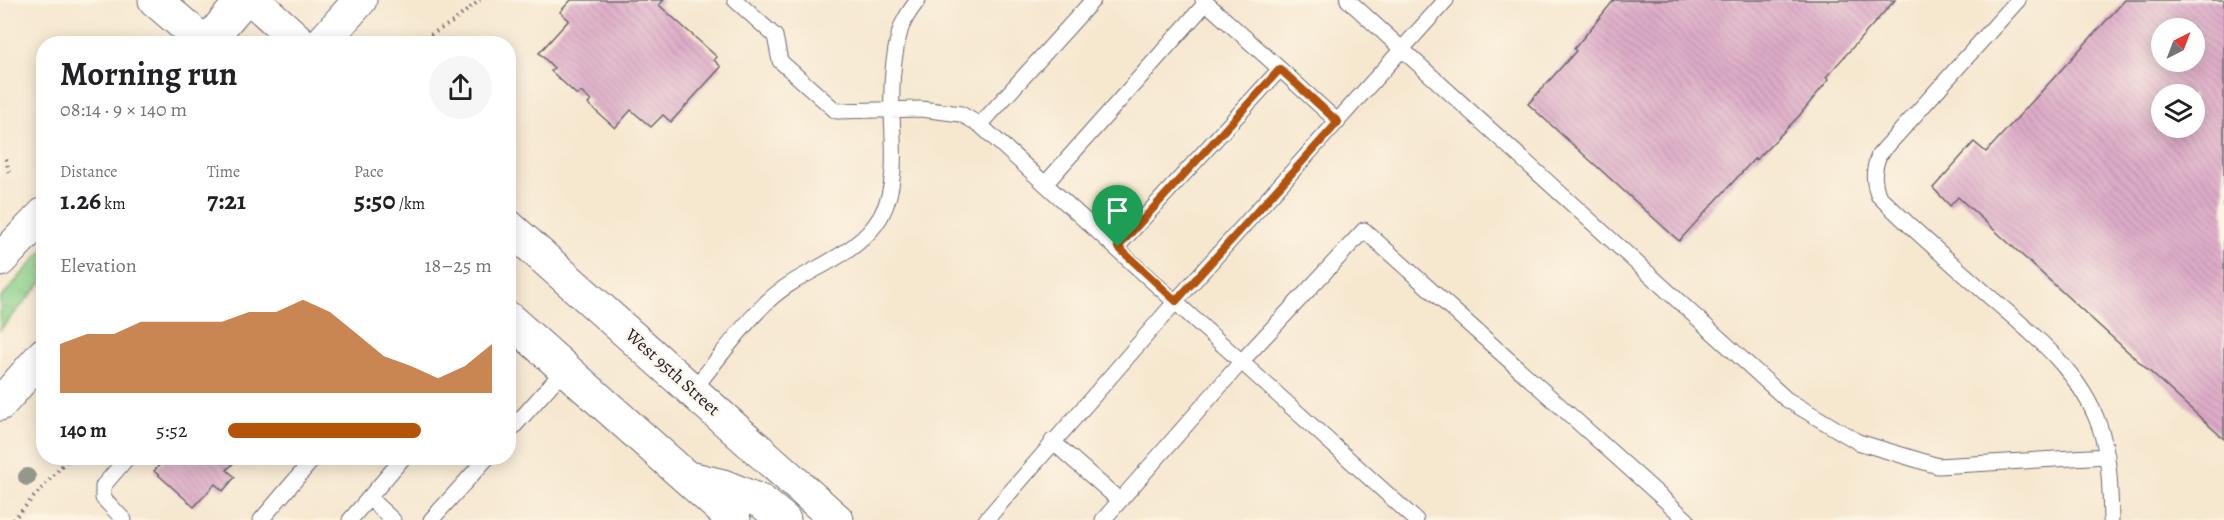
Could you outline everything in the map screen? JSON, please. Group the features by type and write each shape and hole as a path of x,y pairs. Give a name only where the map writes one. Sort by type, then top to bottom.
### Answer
{"main road":[{"path":"155,0 198,36"},
{"path":"212,36 243,0"},
{"path":"253,0 293,36"},
{"path":"328,36 360,0"},
{"path":"0,260 36,222"},
{"name":"West 95th Street","path":"516,233 837,520"},
{"path":"516,325 734,520"},
{"path":"0,404 36,363"},
{"path":"686,478 723,486 762,502 784,520"}],"lane":[{"path":"735,0 775,36 780,61 837,111 921,110 961,114 981,125 1416,520"},
{"path":"693,390 766,303 782,290 845,251 864,236 880,216 889,192 893,160 892,110 900,30 918,0"},
{"path":"981,125 1093,0"},
{"path":"1348,0 1786,399 1858,442 1938,466 2107,456"},
{"path":"986,520 1052,441 1446,0"},
{"path":"2018,0 1879,155 1874,168 1873,181 1878,195 1895,212 2058,359 2088,401 2099,423 2107,456 2111,520"},
{"path":"1046,183 1204,1 1338,122"},
{"path":"1118,247 1280,69"},
{"path":"1103,520 1242,361 1364,230 1687,520"},
{"path":"516,424 565,369"},
{"path":"1052,441 1119,500"},
{"path":"121,465 103,486 103,498 122,518"},
{"path":"261,520 308,465"},
{"path":"350,520 397,465"},
{"path":"431,520 481,465"},
{"path":"369,498 393,520"}],"path":[{"path":"429,36 454,21 480,0"},
{"path":"6,159 9,171"},
{"path":"13,520 63,465"}],"green space":[{"path":"36,258 36,289 0,330 0,299"}],"building":[{"path":"571,0 664,0 659,5 717,57 714,60 721,67 671,122 663,115 651,127 631,110 615,128 588,104 591,101 581,92 577,95 551,71 554,68 539,53 569,20 560,12"},
{"path":"1614,0 1895,0 1826,77 1829,79 1799,116 1756,160 1755,158 1679,241 1528,104 1576,51 1574,49"},
{"path":"2125,0 2224,0 2224,439 1958,197 1950,206 1933,188 1974,142 1986,152"},
{"path":"160,465 232,465 227,470 235,477 223,491 215,484 194,507 154,471"}],"route":[{"path":"1280,69 1338,122 1176,301 1118,247 1280,69"}]}
